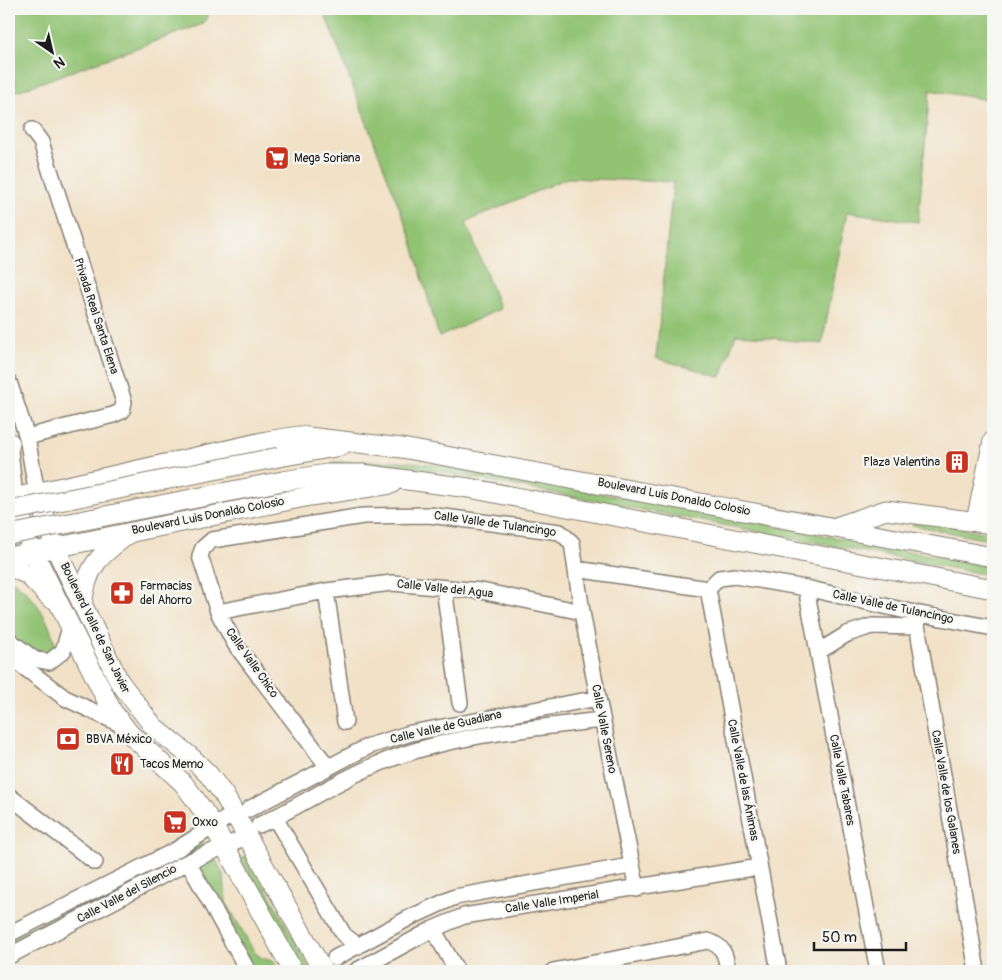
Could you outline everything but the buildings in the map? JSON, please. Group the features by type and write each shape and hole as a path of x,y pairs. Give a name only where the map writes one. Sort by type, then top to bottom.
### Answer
{"main road":[{"name":"Boulevard Luis Donaldo Colosio","path":"34,500 70,487 291,437 325,438 354,444 402,448 993,557"},
{"path":"835,528 886,510 985,522 993,441"},
{"name":"Boulevard Luis Donaldo Colosio","path":"11,503 354,444"},
{"name":"Boulevard Luis Donaldo Colosio","path":"9,535 283,481 327,474 362,474 409,482 469,488 993,589"},
{"name":"Boulevard Luis Donaldo Colosio","path":"9,556 310,496 409,482"},
{"path":"70,487 71,516 84,541"},
{"path":"9,524 14,523 34,500"},
{"name":"Boulevard Valle de San Javier","path":"34,500 119,681 152,726 209,775 242,811 329,965"},
{"name":"Boulevard Valle de San Javier","path":"11,503 32,552 40,562 105,698 121,724 139,744 183,783 213,825 293,971"},
{"path":"82,605 90,569 109,549 136,530"},
{"path":"9,566 28,575 67,620"}],"street":[{"name":"Privada Real Santa Elena","path":"27,437 113,415 122,411 124,402 41,142 32,130"},
{"path":"9,382 27,437 34,500"},
{"path":"9,444 11,503"},
{"name":"Calle Valle de Tulancingo","path":"203,548 212,540 363,516 429,515 560,532 572,543 576,569"},
{"name":"Calle Valle Chico","path":"203,548 200,556 218,612 235,644 328,767"},
{"path":"576,569 708,589"},
{"name":"Calle Valle Sereno","path":"576,569 602,720 630,866 637,889"},
{"name":"Calle Valle de Tulancingo","path":"708,589 719,578 735,576 806,588 916,620 993,628"},
{"name":"Calle Valle del Agua","path":"218,612 326,591 392,583 481,591 582,612"},
{"path":"444,588 460,703"},
{"name":"Calle Valle Tabares","path":"806,588 878,971"},
{"name":"Calle Valle de las Ánimas","path":"708,589 779,971"},
{"path":"326,591 345,722"},
{"path":"55,689 48,676 49,662 63,651 67,620"},
{"path":"818,652 847,634 872,626 916,620"},
{"name":"Calle Valle de los Galanes","path":"916,620 976,971"},
{"path":"9,640 34,659 49,662"},
{"path":"9,656 65,698 121,724"},
{"name":"Calle Valle de Guadiana","path":"242,811 370,746 411,733 598,698"},
{"name":"Calle Valle de Guadiana","path":"253,831 377,764 418,749 523,729 602,720"},
{"path":"9,796 95,862"},
{"name":"Calle Valle del Silencio","path":"9,934 174,851 213,825 242,811"},
{"path":"275,818 344,935 358,946"},
{"name":"Calle Valle del Silencio","path":"9,956 188,862 225,847 253,831"},
{"path":"188,862 248,971"},
{"name":"Calle Valle Imperial","path":"329,965 358,946 455,896 630,866"},
{"name":"Calle Valle Imperial","path":"356,971 433,929 464,916 637,889 759,867"},
{"path":"433,929 457,971"},
{"path":"552,971 708,941 718,944 725,954 728,971"}],"green space":[{"path":"9,9 212,9 203,24 9,94"},
{"path":"323,9 993,9 993,101 930,90 918,222 847,212 822,344 736,334 721,377 656,358 673,182 567,178 466,222 500,309 439,337 411,238"},
{"path":"398,461 467,468 993,567 993,576 431,470 397,466 333,465 333,462"},
{"path":"930,522 993,534 993,541 912,525 913,523"},
{"path":"9,579 18,584 33,599 50,628 56,649 42,658 9,641"},
{"path":"202,842 205,847 9,947 9,940"},
{"path":"248,855 311,971 303,971 241,859"},
{"path":"209,860 216,860 224,876 226,902 255,953 262,958 273,961 280,971 254,971 199,869 200,865"}],"place":[{"name":"Mega Soriana","path":"277,158"},
{"name":"Plaza Valentina","path":"957,462"},
{"name":"Farmacias del Ahorro","path":"122,593"},
{"name":"BBVA México","path":"68,739"},
{"name":"Tacos Memo","path":"122,764"},
{"name":"Oxxo","path":"175,822"}]}
